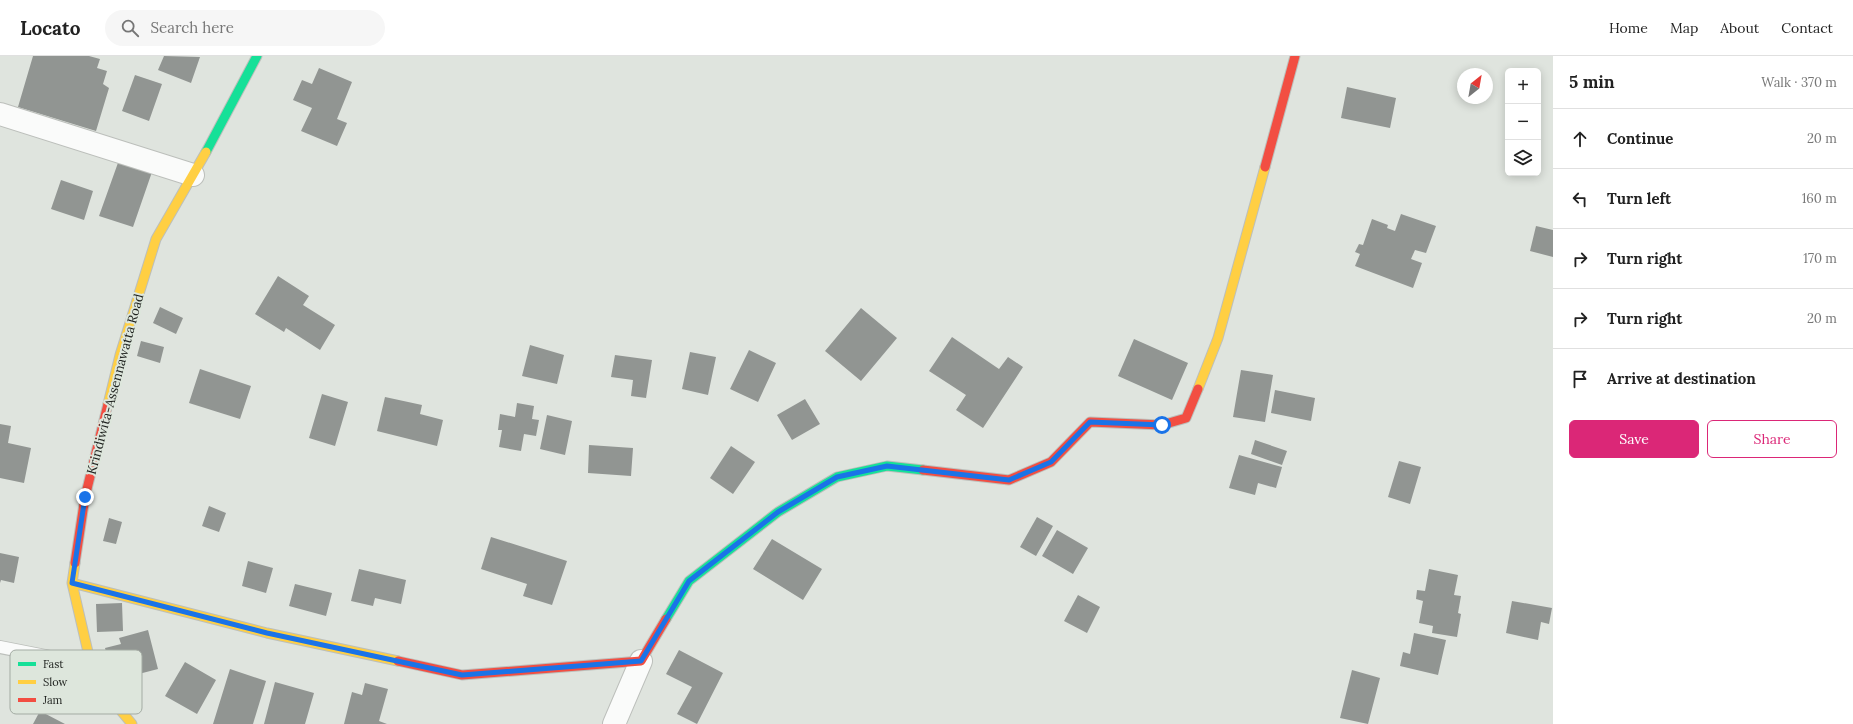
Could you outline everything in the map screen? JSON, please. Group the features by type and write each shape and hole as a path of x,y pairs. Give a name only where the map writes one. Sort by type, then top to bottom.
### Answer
{"street":[{"name":"Krindiwita-Assennawatta Road","path":"88,650 72,583 85,497 120,355 156,239 257,56"},
{"path":"614,724 641,661 689,581 778,512 837,477 887,466 1009,480 1051,462 1090,422 1162,425 1186,418 1218,338 1295,56"},
{"path":"0,114 192,175"},
{"path":"72,583 267,633 462,675 641,661"},
{"name":"Krindiwita-Assennawatta Road","path":"124,714 132,724"}],"lane":[{"path":"0,647 15,650"}],"building":[{"path":"33,56 89,56 100,59 97,68 107,71 103,84 109,88 96,131 18,107"},
{"path":"164,56 200,57 191,83 158,70"},
{"path":"319,68 352,82 337,119 347,123 337,146 301,131 312,108 293,100 302,80 312,84"},
{"path":"135,75 162,84 149,121 122,111"},
{"path":"1347,87 1396,98 1390,128 1341,118"},
{"path":"119,160 152,172 133,227 99,216"},
{"path":"61,180 93,191 84,220 51,209"},
{"path":"1401,214 1436,226 1426,253 1415,250 1411,259 1422,263 1413,288 1355,266 1360,254 1355,252 1359,244 1363,245 1372,219 1388,225 1387,228 1395,231"},
{"path":"1536,226 1553,230 1553,257 1530,251"},
{"path":"278,276 309,296 303,305 335,325 320,350 286,328 284,332 255,314"},
{"path":"160,307 183,318 176,334 153,323"},
{"path":"861,308 897,338 861,381 825,351"},
{"path":"952,337 999,369 1008,357 1023,367 983,428 956,410 966,395 929,371"},
{"path":"1134,339 1188,363 1172,400 1118,376"},
{"path":"141,341 164,347 160,363 137,356"},
{"path":"530,345 564,355 557,384 522,376"},
{"path":"749,350 776,363 758,402 730,389"},
{"path":"690,352 716,357 708,395 682,389"},
{"path":"615,355 652,360 646,398 631,396 633,380 611,377"},
{"path":"200,369 251,386 240,419 189,403"},
{"path":"1241,370 1273,375 1265,422 1233,417"},
{"path":"1275,390 1315,398 1311,421 1271,413"},
{"path":"322,394 348,402 335,446 309,438"},
{"path":"385,397 422,405 420,414 443,420 437,446 377,431"},
{"path":"805,399 820,424 792,440 777,415"},
{"path":"517,403 534,406 532,419 539,420 536,436 524,434 521,451 499,447 502,430 498,430 500,414 515,417"},
{"path":"547,415 572,421 565,455 540,449"},
{"path":"0,424 11,426 8,443 31,448 24,483 0,478"},
{"path":"1255,440 1287,451 1282,465 1251,454"},
{"path":"589,445 633,448 631,476 588,473"},
{"path":"731,446 755,462 733,494 710,478"},
{"path":"1239,455 1282,467 1276,488 1258,483 1255,495 1229,488"},
{"path":"1399,461 1421,467 1410,504 1388,497"},
{"path":"209,506 226,513 219,532 202,526"},
{"path":"1037,517 1053,526 1036,556 1020,547"},
{"path":"109,518 122,522 116,544 103,541"},
{"path":"1057,530 1088,548 1073,574 1042,556"},
{"path":"491,537 567,561 552,605 523,596 527,584 481,569"},
{"path":"772,539 822,569 803,600 753,569"},
{"path":"0,553 19,557 14,583 1,580 0,583"},
{"path":"248,561 273,568 266,593 242,586"},
{"path":"359,569 406,580 401,604 375,598 373,606 351,601"},
{"path":"1429,569 1458,575 1454,595 1461,596 1458,613 1461,614 1457,637 1432,633 1433,626 1419,623 1423,601 1416,599 1417,590 1425,591"},
{"path":"295,584 332,593 326,616 289,606"},
{"path":"1078,595 1100,607 1087,633 1064,621"},
{"path":"1512,601 1552,608 1549,624 1541,622 1538,640 1506,633"},
{"path":"122,603 123,631 97,632 96,604"},
{"path":"148,630 158,669 142,673 142,650 106,650 105,648 121,644 119,638"},
{"path":"1414,633 1446,640 1438,675 1400,666 1403,652 1410,654"},
{"path":"679,650 723,673 697,724 677,714 692,687 666,674"},
{"path":"185,662 216,680 197,714 165,696"},
{"path":"230,669 266,681 253,724 213,724"},
{"path":"1352,670 1380,678 1368,724 1340,718"},
{"path":"275,682 314,693 305,724 264,724"},
{"path":"365,683 388,689 379,721 387,724 344,724 352,692 362,695"},
{"path":"38,714 46,714 65,724 33,724"}],"traffic: fast":[{"path":"206,152 257,56"},
{"path":"666,619 689,581 778,512 837,477 887,466 923,470"}],"traffic: slow":[{"path":"108,404 120,355 156,239 206,152"},
{"path":"1198,389 1218,338 1265,167"},
{"path":"75,563 72,583 88,650"},
{"path":"72,583 267,633 398,661"},
{"path":"124,714 132,724"}],"traffic: jam":[{"path":"1265,167 1295,56"},
{"path":"923,470 1009,480 1051,462 1090,422 1162,425 1186,418 1198,389"},
{"path":"75,563 85,497 108,404"},
{"path":"398,661 462,675 641,661 666,619"}],"route":[{"path":"85,497 72,583 267,633 462,675 641,661 689,581 778,512 837,477 887,466 1009,480 1051,462 1090,422 1162,425"}]}
